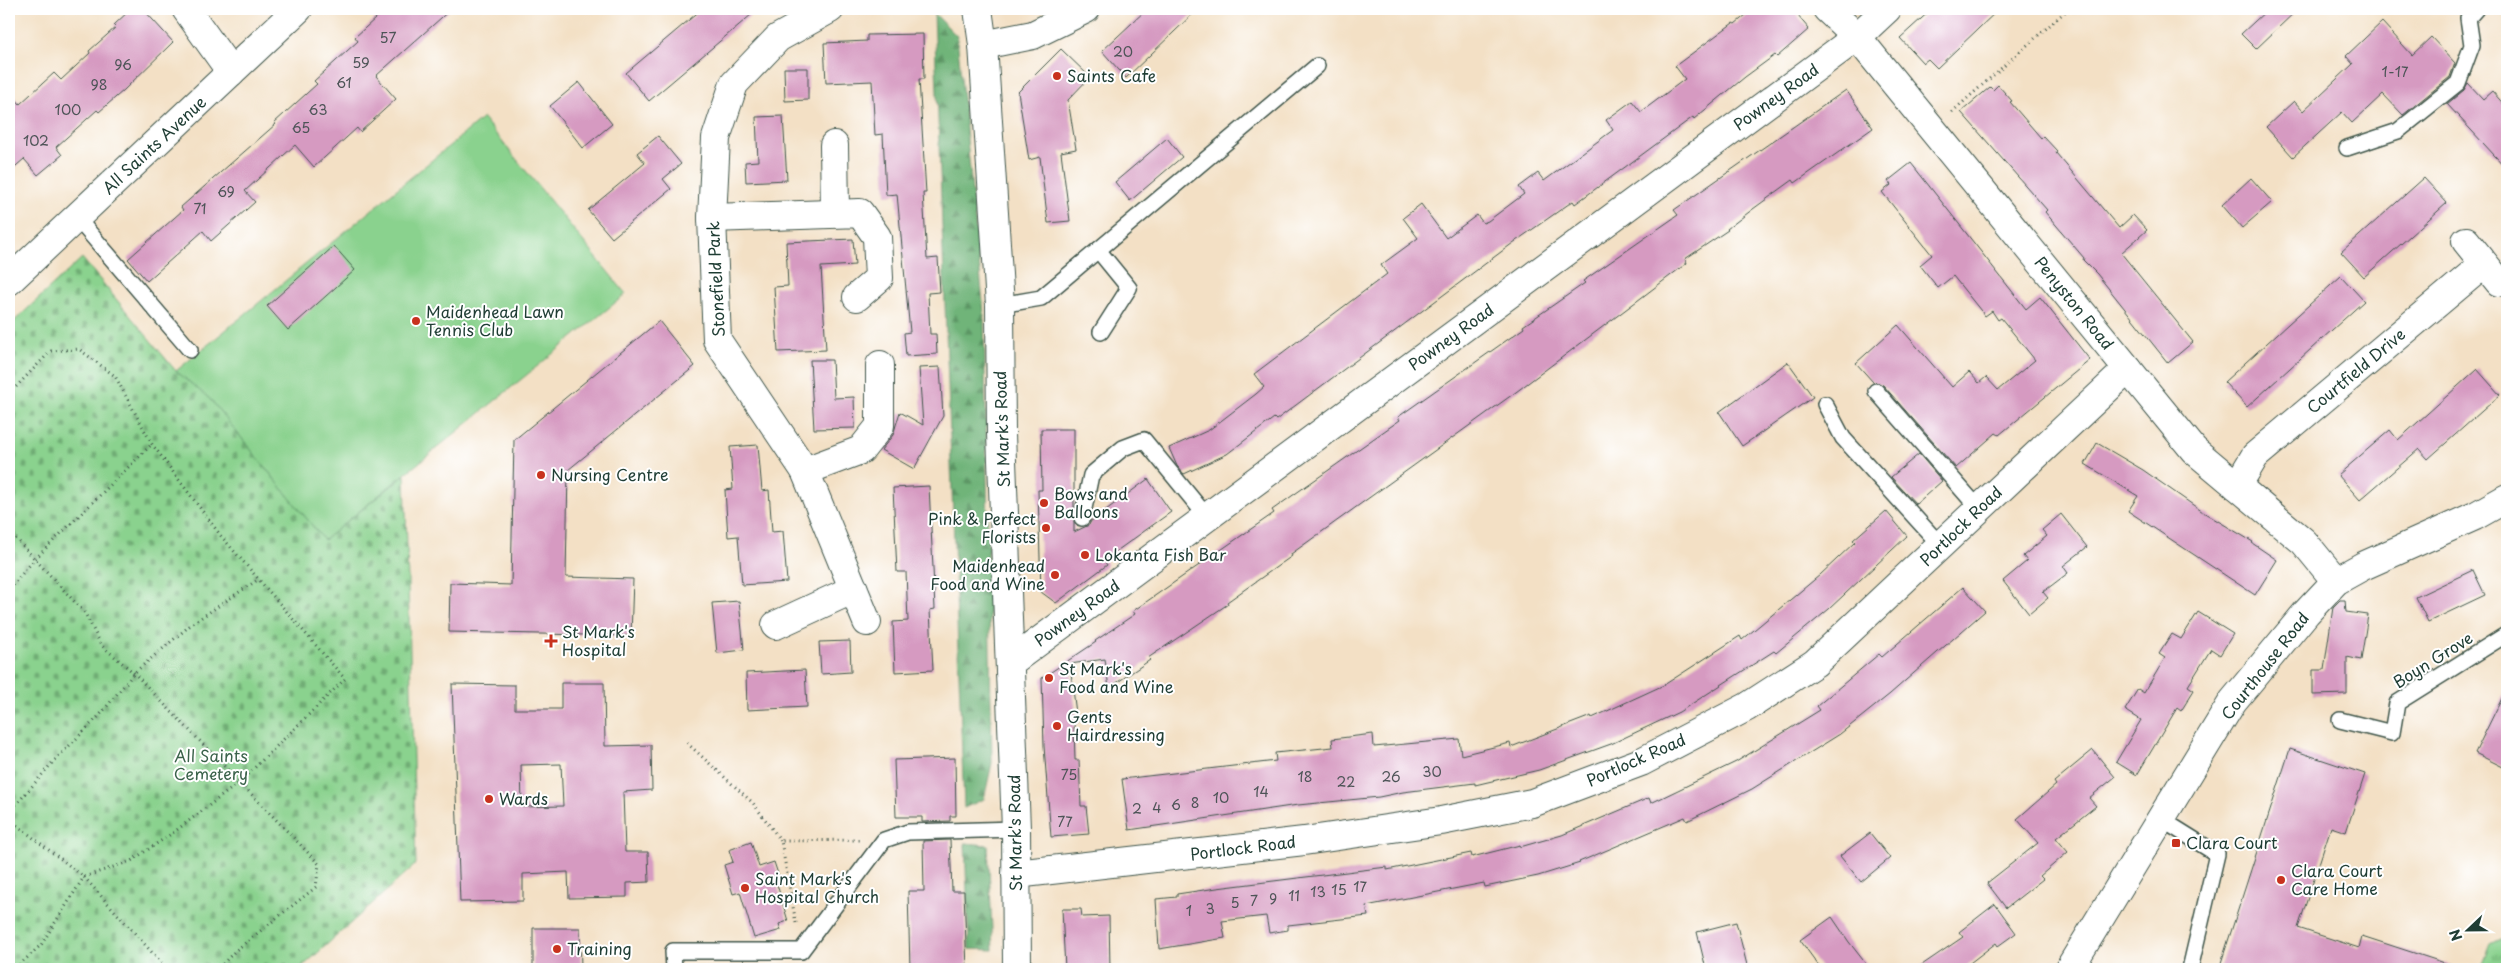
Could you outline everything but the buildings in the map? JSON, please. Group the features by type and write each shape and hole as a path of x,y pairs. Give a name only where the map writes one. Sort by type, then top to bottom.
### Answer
{"street":[{"path":"186,9 230,72"},
{"name":"All Saints Avenue","path":"9,280 298,9"},
{"name":"Stonefield Park","path":"830,9 778,38 734,84 716,138 712,218 717,340 805,471 867,622"},
{"name":"St Mark's Road","path":"978,9 983,45 1000,305 1001,434 1016,829 1017,969"},
{"path":"983,45 1033,35 1086,9"},
{"name":"Penyston Road","path":"1827,9 1857,37 2194,450 2304,542 2336,581"},
{"name":"Powney Road","path":"1011,662 1857,37 1887,9"},
{"path":"834,145 835,212"},
{"path":"712,218 860,212 877,237 879,278 857,297"},
{"name":"Courtfield Drive","path":"2237,486 2254,456 2492,273 2466,240"},
{"path":"805,471 861,450 880,426 880,365"},
{"name":"Portlock Road","path":"1016,874 1304,841 1441,821 1532,803 1641,762 1747,707 1815,662 2128,369"},
{"name":"Courthouse Road","path":"2069,969 2233,701 2306,613 2336,581 2363,566 2475,516 2507,498"},
{"path":"776,625 854,589"}],"lane":[{"path":"2347,148 2398,131 2458,83 2472,45 2468,18 2476,9"},
{"path":"1000,305 1041,298 1317,66"},
{"path":"76,217 190,350"},
{"path":"1098,250 1129,288 1101,332"},
{"path":"1876,391 1979,509"},
{"path":"1825,404 1843,438 1941,546"},
{"path":"1082,518 1091,475 1123,448 1144,440 1206,517"},
{"name":"Boyn Grove","path":"2340,720 2392,733 2397,702 2507,634"},
{"path":"2161,819 2217,854 2190,969"},
{"path":"674,969 673,951 801,951 884,840 908,832 1016,829"}],"path":[{"path":"1932,129 2068,9"},
{"path":"9,394 51,351 79,349 115,376 152,444 221,536 345,679 239,782 174,832 131,861 84,877 41,945 16,969"},
{"path":"9,588 35,559 152,444"},
{"path":"9,531 85,613 101,645 134,673 319,864 316,886 235,952 218,969"},
{"path":"9,813 53,762 100,715 134,673 193,623 259,579"},
{"path":"687,743 753,803 781,841 801,951"},
{"path":"9,819 84,877 167,969"},
{"path":"781,841 884,840"}],"green space":[{"path":"934,13 957,36 984,313 992,763 984,799 964,808"},
{"name":"Maidenhead Lawn Tennis Club","path":"483,118 626,294 324,540 210,399 176,371"},
{"name":"All Saints Cemetery","path":"82,258 176,371 210,399 324,540 405,475 416,864 300,969 9,969 9,326"},
{"path":"965,843 988,845 993,950 969,949"},
{"path":"2507,936 2507,969 2481,969 2491,944"}],"place":[{"name":"Saints Cafe","path":"1057,76"},
{"name":"Maidenhead Lawn Tennis Club","path":"416,321"},
{"name":"Nursing Centre","path":"541,475"},
{"name":"Bows and Balloons","path":"1044,503"},
{"name":"Pink & Perfect Florists","path":"1046,528"},
{"name":"Lokanta Fish Bar","path":"1085,555"},
{"name":"Maidenhead Food and Wine","path":"1055,575"},
{"name":"St Mark's Hospital","path":"551,641"},
{"name":"St Mark's Food and Wine","path":"1049,678"},
{"name":"Gents Hairdressing","path":"1057,726"},
{"name":"Wards","path":"489,799"},
{"name":"Clara Court","path":"2176,843"},
{"name":"Clara Court Care Home","path":"2281,880"},
{"name":"Saint Mark's Hospital Church","path":"745,888"},
{"name":"Training","path":"557,949"}]}
